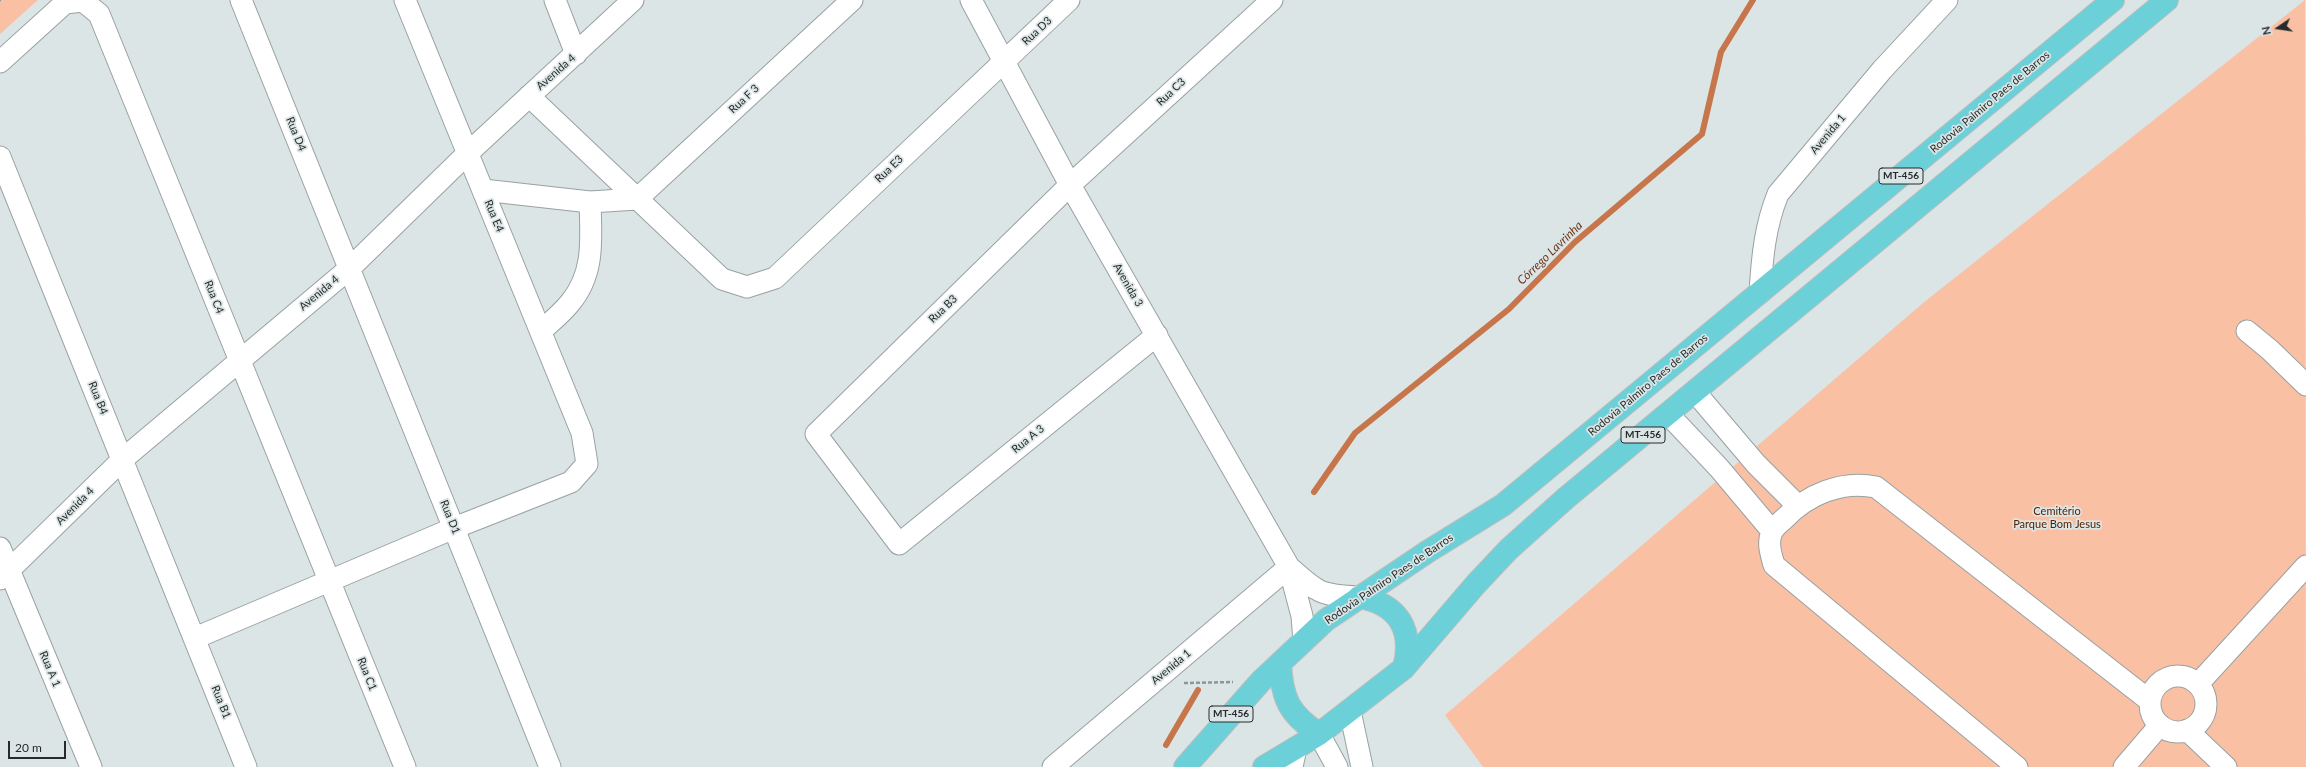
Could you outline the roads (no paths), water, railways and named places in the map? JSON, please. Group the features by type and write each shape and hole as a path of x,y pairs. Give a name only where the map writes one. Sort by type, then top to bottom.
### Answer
{"main road":[{"name":"Rodovia Palmiro Paes de Barros","path":"1185,767 1261,682 1326,620 1359,597 1503,505 2113,0"},
{"name":"MT-456","path":"1264,767 1294,757 1319,734 1404,668 1476,584 1509,549 1668,414 2167,0"},
{"path":"1359,597 1375,600 1400,620 1407,636 1408,652 1404,668"},
{"path":"1280,663 1281,685 1288,705 1301,722 1319,734"}],"street":[{"name":"Rua D4","path":"241,0 350,268"},
{"name":"Rua E4","path":"405,0 582,432 587,464 571,482 454,528"},
{"path":"555,0 576,54"},
{"name":"Avenida 4","path":"5,575 123,459 239,359 350,268 468,153 633,0"},
{"name":"Rua F 3","path":"637,199 852,0"},
{"name":"Avenida 3","path":"971,0 1070,184 1289,568"},
{"name":"Rua D3","path":"1004,61 1070,0"},
{"name":"Rua C3","path":"1070,184 1272,0"},
{"name":"Avenida 1","path":"1760,292 1762,252 1770,214 1778,194 1882,70 1947,0"},
{"name":"Rua C4","path":"0,62 64,3 83,1 99,14 329,580"},
{"name":"Rua E3","path":"637,199 722,279 747,287 776,278 1004,61"},
{"path":"529,96 637,199"},
{"name":"Rua B4","path":"0,157 195,638"},
{"name":"Rua B3","path":"899,544 816,434 1070,184"},
{"path":"483,190 590,202 637,199"},
{"path":"541,331 570,304 584,282 591,247 590,202"},
{"name":"Rua D1","path":"350,268 550,767"},
{"path":"2247,331 2270,350 2306,385"},
{"name":"Rua A 3","path":"899,544 1157,335"},
{"path":"1695,392 1756,464 1798,506"},
{"path":"1668,414 1719,468 1772,532"},
{"path":"2017,767 1774,565 1769,547 1772,532 1798,506 1834,488 1860,484 1876,487 2150,701"},
{"path":"195,638 454,528"},
{"name":"Rua A 1","path":"0,548 5,575 91,767"},
{"path":"2198,684 2306,566"},
{"path":"1289,568 1318,591 1328,596 1359,597"},
{"path":"1289,568 1302,616 1304,641"},
{"name":"Avenida 1","path":"1053,767 1289,568"},
{"name":"Rua C1","path":"329,580 405,767"},
{"name":"Rua B1","path":"195,638 246,767"},
{"path":"2172,676 2190,678 2198,684 2203,692 2205,710 2201,719 2187,730 2177,732 2160,725 2154,718 2150,701 2157,685 2172,676"},
{"path":"1350,710 1362,767"},
{"path":"2124,767 2160,725"},
{"path":"2187,730 2226,767"},
{"path":"1319,734 1337,767"}],"waterway":[{"name":"Córrego Lavrinha","path":"1314,492 1355,433 1509,309 1575,242 1702,134 1721,52 1753,0"},
{"name":"Córrego Lavrinha","path":"1166,745 1198,690"}],"park label":[{"name":"Cemitério Parque Bom Jesus","path":"2057,517"}]}
